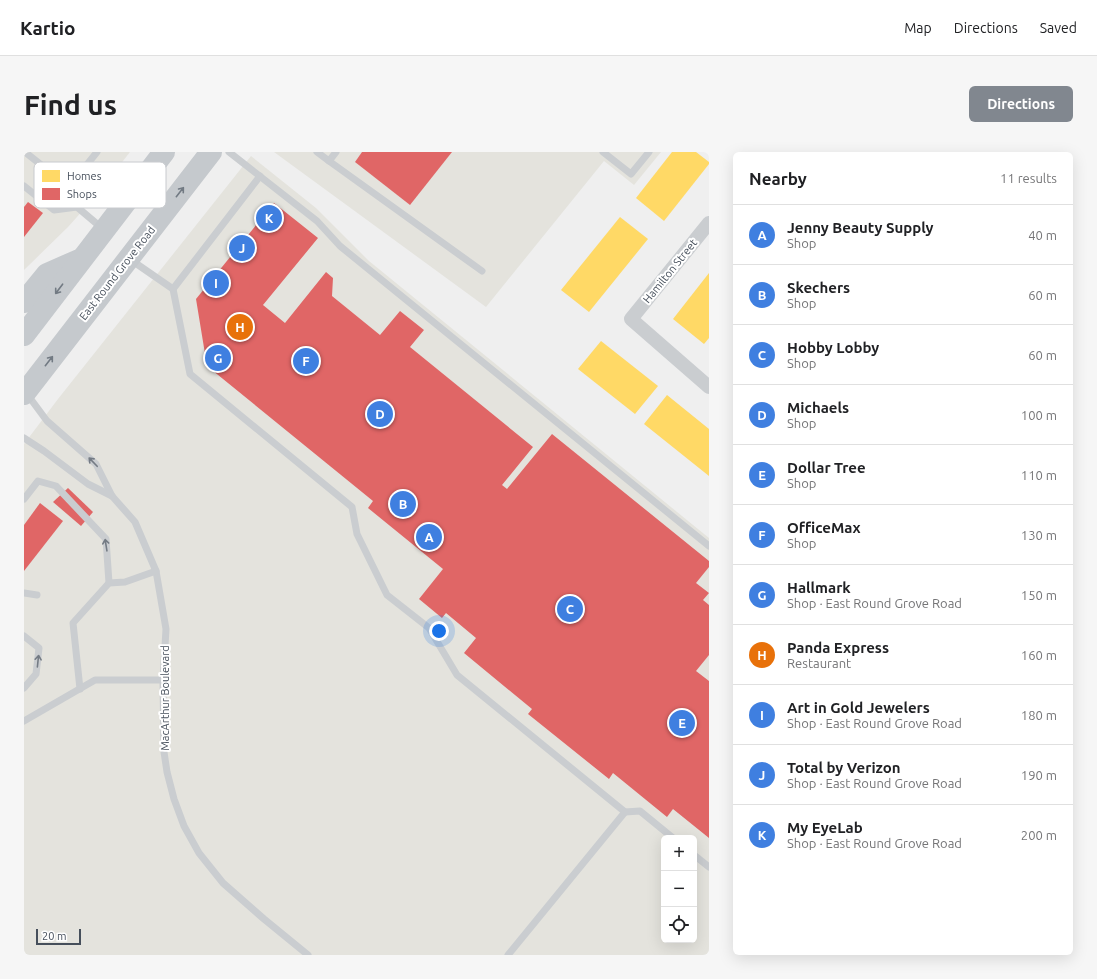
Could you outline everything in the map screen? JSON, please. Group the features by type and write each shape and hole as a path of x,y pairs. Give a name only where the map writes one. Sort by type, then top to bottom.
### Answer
{"main road":[{"path":"156,162 164,152"},
{"name":"East Round Grove Road","path":"25,393 211,152"},
{"path":"24,335 122,208"},
{"path":"24,302 47,274 82,258"}],"street":[{"name":"Hamilton Street","path":"709,223 631,319 709,387"}],"lane":[{"path":"25,152 38,162"},
{"path":"89,162 97,152"},
{"path":"229,152 317,221 340,246 709,546"},
{"path":"317,152 482,271"},
{"path":"329,161 336,152"},
{"path":"603,152 632,174 649,152"},
{"path":"173,290 260,176"},
{"path":"24,186 34,194"},
{"path":"52,208 54,210 69,208"},
{"path":"77,208 105,230"},
{"path":"129,258 173,290 190,374 352,507 357,534 387,594 429,628 457,675 625,812 640,811 669,835"},
{"path":"25,393 47,421 96,464 112,496"},
{"path":"24,438 88,484 112,496"},
{"path":"24,498 38,481 56,486 106,539 109,584"},
{"name":"MacArthur Boulevard","path":"112,496 135,522 156,571 166,629 163,680 164,752 174,800 184,826 199,854 223,883 308,955"},
{"path":"80,689 73,623 109,584 125,582 156,571"},
{"path":"24,593 37,595"},
{"path":"24,636 39,648 36,674 24,688"},
{"path":"25,720 95,680 163,680"},
{"path":"508,955 625,812"},
{"path":"697,857 709,867"}],"shaded area":[{"path":"24,152 130,152 122,162 34,162 34,208 85,208 24,270"},
{"path":"274,152 661,152 634,185 604,161 486,307"},
{"path":"251,156 316,208 369,261 709,538 709,955 24,955 24,444"}],"building: Homes":[{"path":"672,152 696,152 709,162 709,164 664,221 636,198"},
{"path":"620,217 648,239 589,312 561,290"},
{"path":"709,273 709,338 704,344 673,319"},
{"path":"601,341 658,386 635,414 578,369"},
{"path":"667,395 709,429 709,476 644,424"}],"building: Shops":[{"path":"362,152 452,152 410,205 355,162"},
{"path":"28,202 34,208 43,213 24,237 24,207"},
{"path":"274,203 318,238 263,305 285,323 326,272 333,278 332,296 380,335 400,311 424,330 410,347 533,447 502,485 507,489 552,434 709,561 709,567 696,583 709,593 703,600 709,605 709,655 696,671 709,681 709,838 673,809 667,817 613,773 609,779 528,714 532,709 464,653 476,638 446,613 442,618 419,599 443,569 368,508 373,501 207,366 196,299"},
{"path":"68,488 93,512 81,526 53,502"},
{"path":"40,503 63,521 24,571 24,525"}],"place":[{"name":"My EyeLab","path":"269,218"},
{"name":"Total by Verizon","path":"242,248"},
{"name":"Art in Gold Jewelers","path":"216,283"},
{"name":"Panda Express","path":"240,327"},
{"name":"Hallmark","path":"218,358"},
{"name":"OfficeMax","path":"306,361"},
{"name":"Michaels","path":"380,414"},
{"name":"Skechers","path":"403,504"},
{"name":"Jenny Beauty Supply","path":"429,537"},
{"name":"Hobby Lobby","path":"570,609"},
{"name":"Dollar Tree","path":"682,723"}]}
